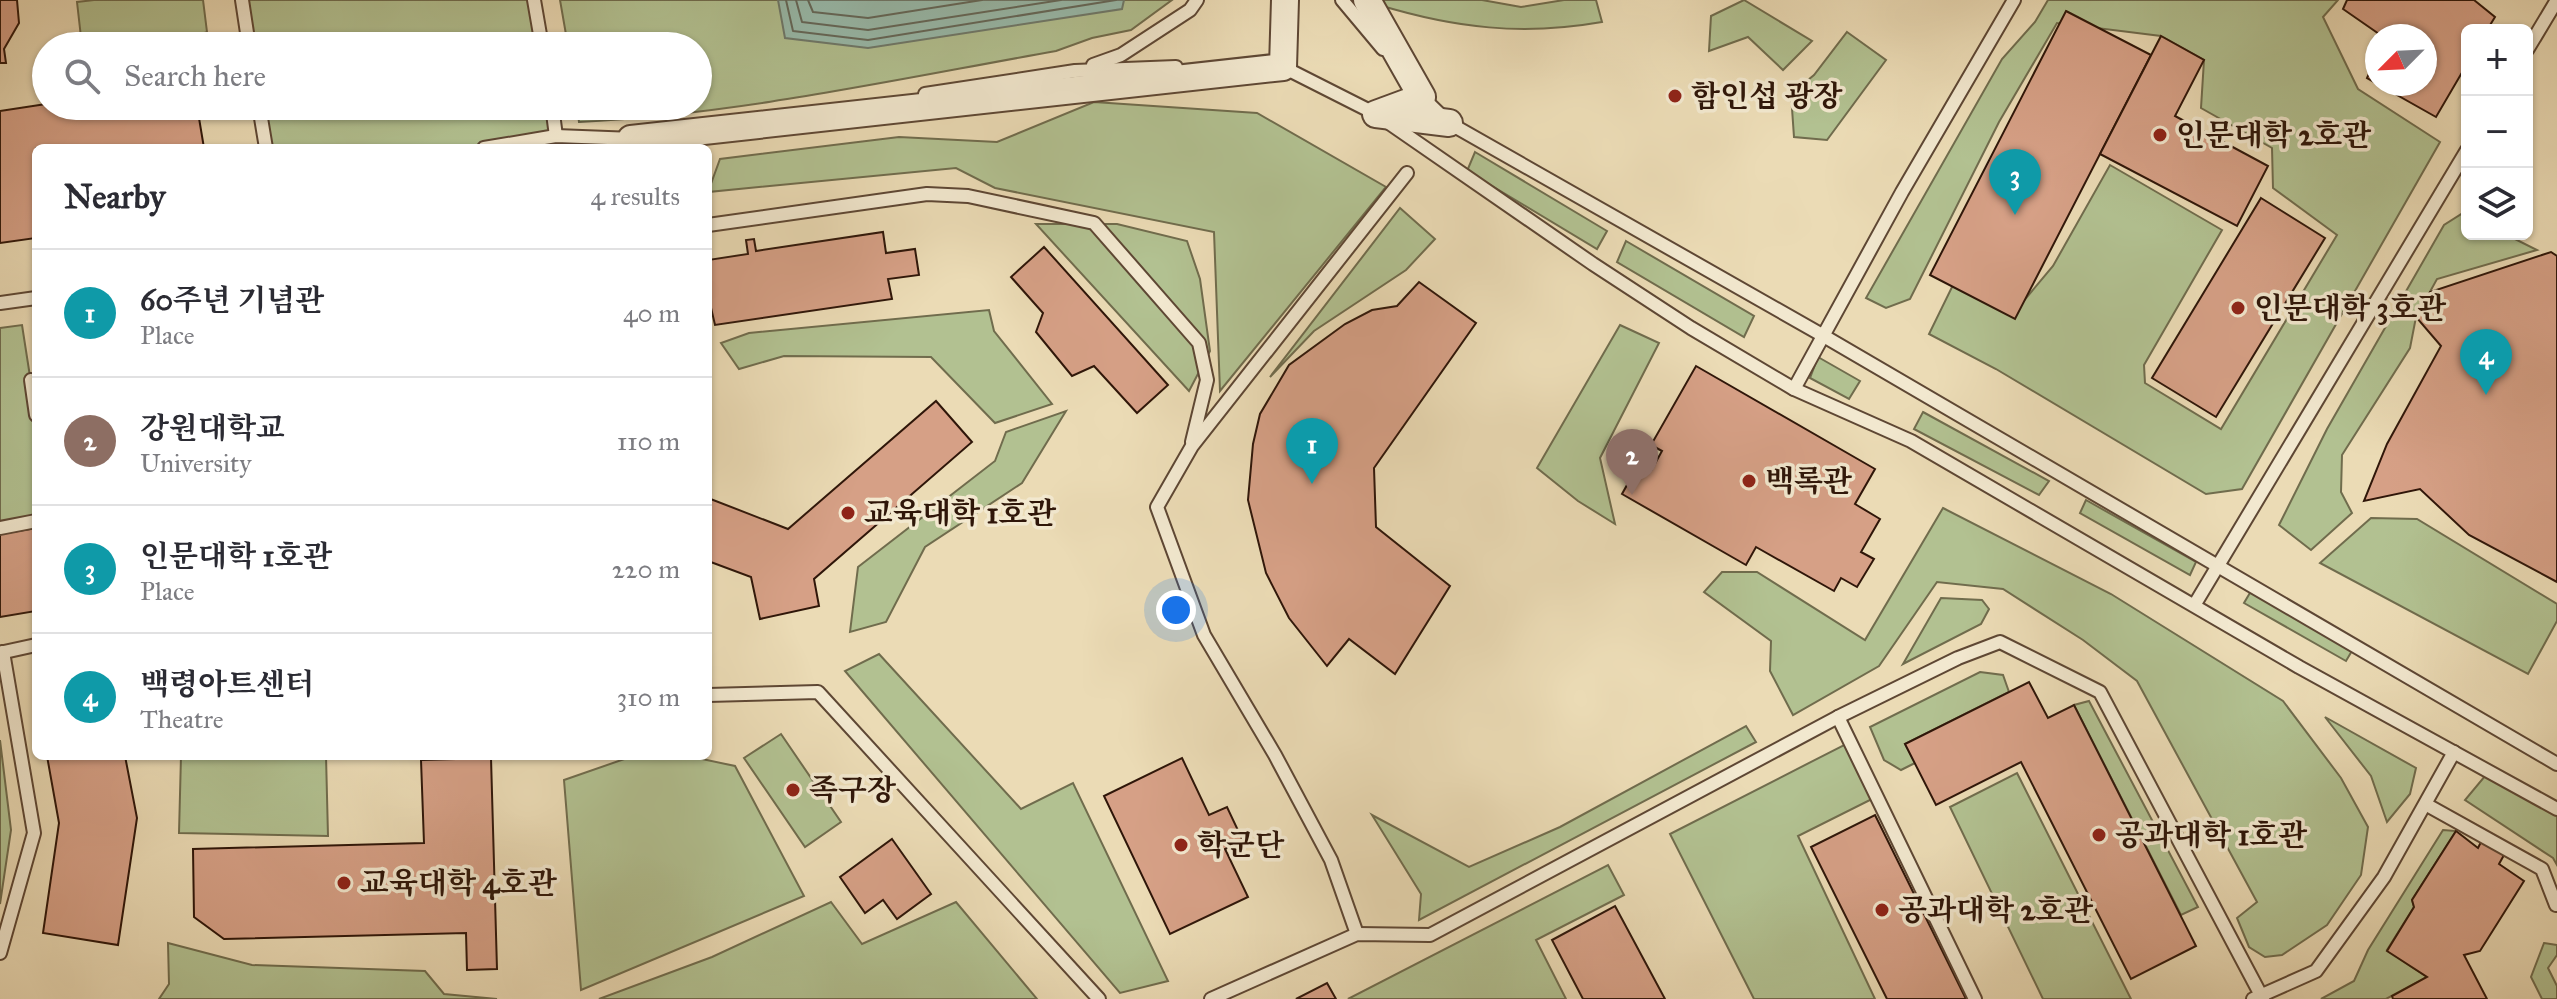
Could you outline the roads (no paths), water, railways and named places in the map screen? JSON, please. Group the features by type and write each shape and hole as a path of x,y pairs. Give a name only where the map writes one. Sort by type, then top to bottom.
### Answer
{"street":[{"path":"634,144 1283,60 1285,0"},
{"path":"1367,0 1422,97 1376,114"}],"lane":[{"path":"242,0 247,32"},
{"path":"534,0 540,32"},
{"path":"1075,71 1121,55 1190,10 1197,0"},
{"path":"1342,0 1422,97 1449,123 1822,335 2557,764"},
{"path":"1794,389 2014,0"},
{"path":"2533,40 2557,0"},
{"path":"508,144 556,136 634,144 1075,71 1283,60 1376,114 1593,264 1691,328 1794,389 1911,441 2557,809"},
{"path":"1376,114 1449,123"},
{"path":"261,120 265,144"},
{"path":"554,120 556,136"},
{"path":"2195,604 2461,160"},
{"path":"1357,934 1331,860 1275,755 1204,635 1157,507 1192,446 1407,173"},
{"path":"712,224 927,194 968,196 1094,223 1199,343 1207,380 1192,446"},
{"path":"0,303 32,299"},
{"path":"31,380 32,387"},
{"path":"0,528 32,522"},
{"path":"1211,999 1357,934 1430,935 1838,717 1958,658 2000,642 2100,692 2259,998 2316,971 2384,877 2454,752"},
{"path":"0,953 34,833 1,652 32,646"},
{"path":"712,695 818,692 1099,999"},
{"path":"1838,717 1975,999"},
{"path":"2427,805 2542,869 2556,905"}],"water":[{"path":"778,0 1124,0 1122,9 868,48 785,38"}],"place":[{"name":"함인섭 광장","path":"1675,96"},
{"name":"인문대학 2호관","path":"2160,135"},
{"name":"인문대학 1호관","path":"2015,215"},
{"name":"인문대학 3호관","path":"2238,308"},
{"name":"백령아트센터","path":"2486,395"},
{"name":"백록관","path":"1749,481"},
{"name":"60주년 기념관","path":"1312,484"},
{"name":"강원대학교","path":"1632,495"},
{"name":"교육대학 1호관","path":"848,513"},
{"name":"족구장","path":"793,790"},
{"name":"공과대학 1호관","path":"2099,835"},
{"name":"학군단","path":"1181,845"},
{"name":"교육대학 4호관","path":"344,883"},
{"name":"공과대학 2호관","path":"1882,910"}]}
